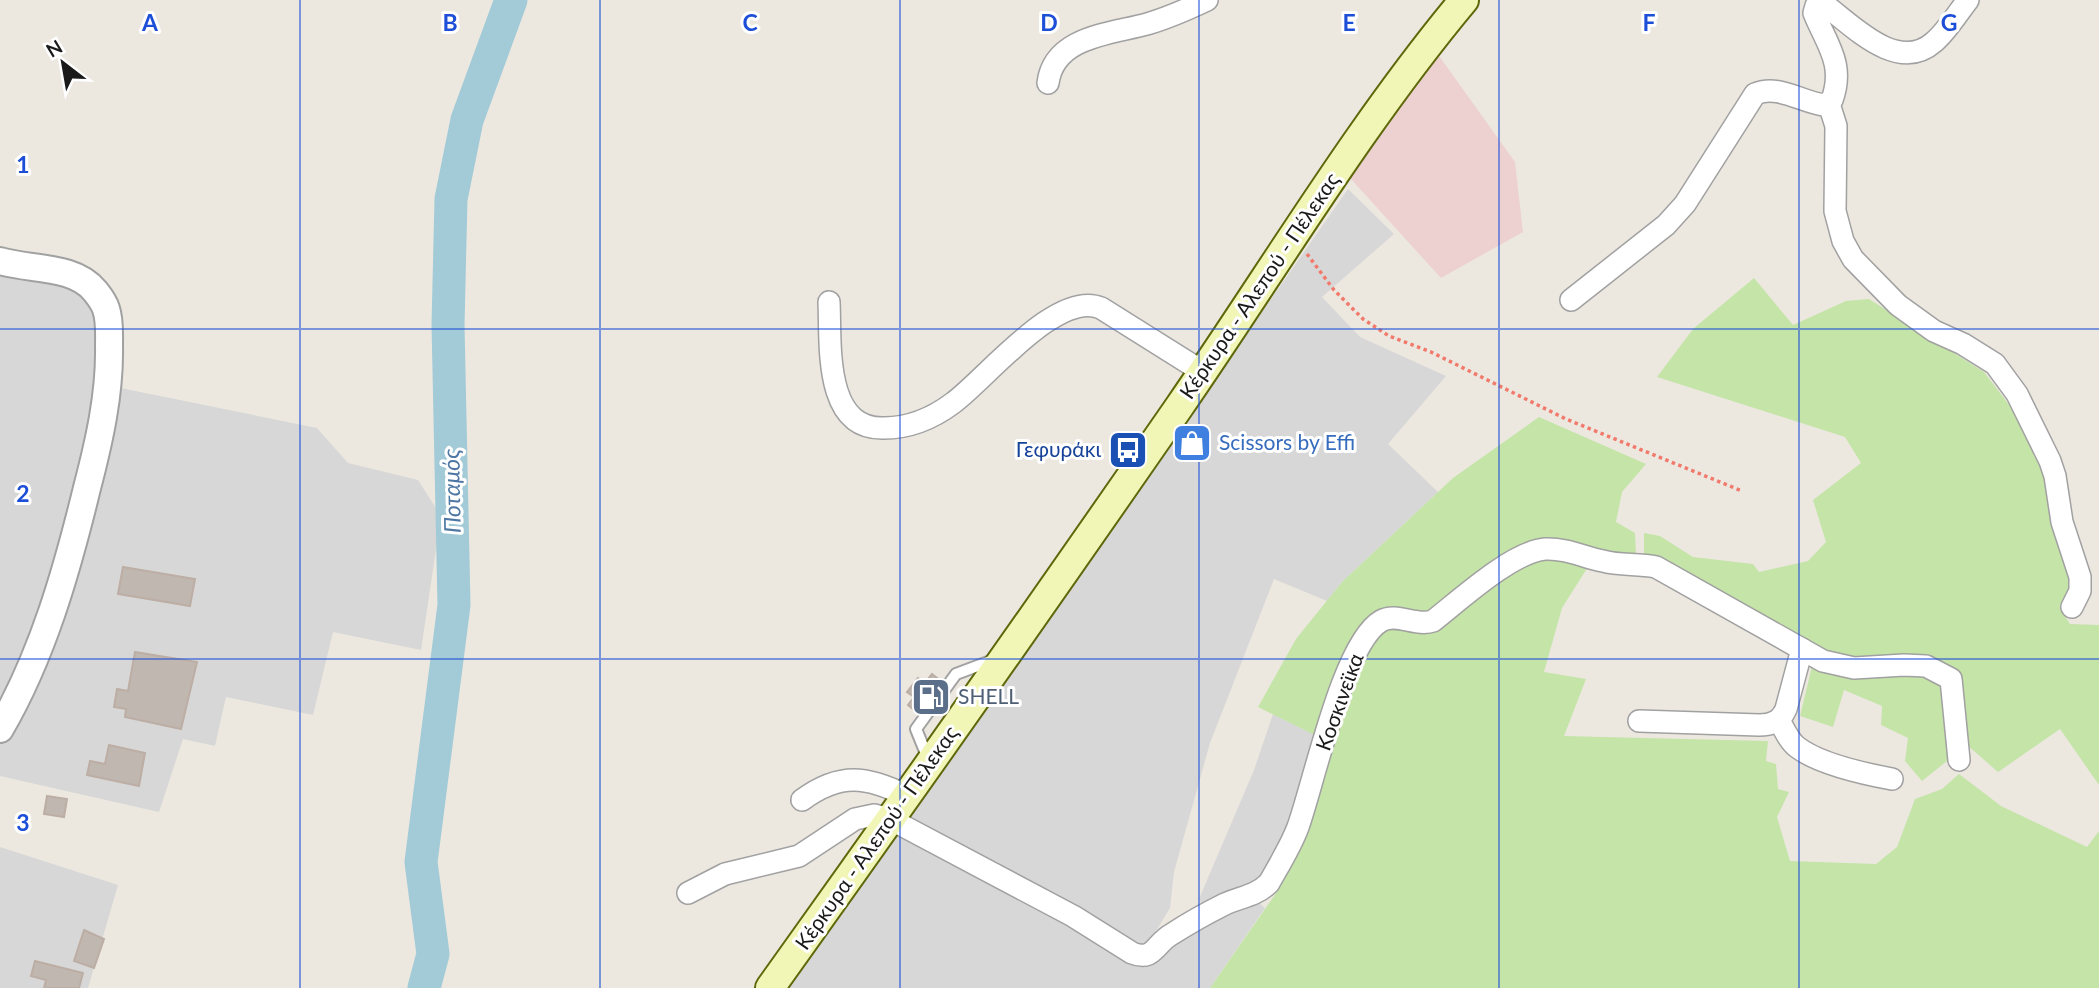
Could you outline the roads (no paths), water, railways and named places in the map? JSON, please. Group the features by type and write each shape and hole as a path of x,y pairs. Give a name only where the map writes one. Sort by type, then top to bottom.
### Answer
{"main road":[{"name":"Κέρκυρα - Αλεπού - Πέλεκας","path":"771,988 1203,372 1397,87 1464,0"}],"street":[{"path":"1048,82 1049,71 1056,58 1072,47 1097,35 1147,24 1207,0"},
{"path":"1968,0 1933,43 1920,50 1908,52 1885,48 1825,5 1816,2 1814,13 1836,64 1834,96 1829,104 1836,126 1835,211 1843,241 1853,259 1898,305 1934,331 1963,344 1995,365 2017,394 2045,449 2055,476 2063,522 2080,577 2080,591 2073,607"},
{"path":"1571,300 1656,233 1685,204 1755,94 1769,90 1819,105 1829,104"},
{"path":"0,261 63,273 87,283 106,308 109,350 106,403 75,537 37,651 21,690 0,729"},
{"path":"829,302 831,364 841,404 852,418 863,425 880,429 903,427 924,420 953,403 1021,339 1071,308 1083,304 1101,308 1203,372"},
{"name":"Κοσκινεϊκα","path":"890,819 1073,916 1142,957 1149,955 1168,936 1227,903 1261,891 1269,883 1298,828 1343,680 1359,648 1381,621 1399,618 1425,624 1433,621 1505,566 1527,554 1544,549 1570,551 1604,562 1641,563 1656,567 1823,661 1854,668 1926,666 1951,679 1959,760"},
{"path":"1639,722 1759,725 1779,720 1786,709 1802,649"},
{"path":"1779,720 1796,746 1807,753 1850,770 1892,779"},
{"path":"802,800 821,788 858,779 880,784 907,796"},
{"path":"688,894 725,874 799,856 855,819 874,815 890,819"}],"waterway":[{"name":"Ποταμός","path":"424,988 433,954 421,862 454,605 448,325 451,199 467,120 511,0"}],"place":[{"name":"Scissors by Effi","path":"1192,443"},
{"name":"Γεφυράκι","path":"1128,450"},
{"name":"SHELL","path":"931,697"}]}
